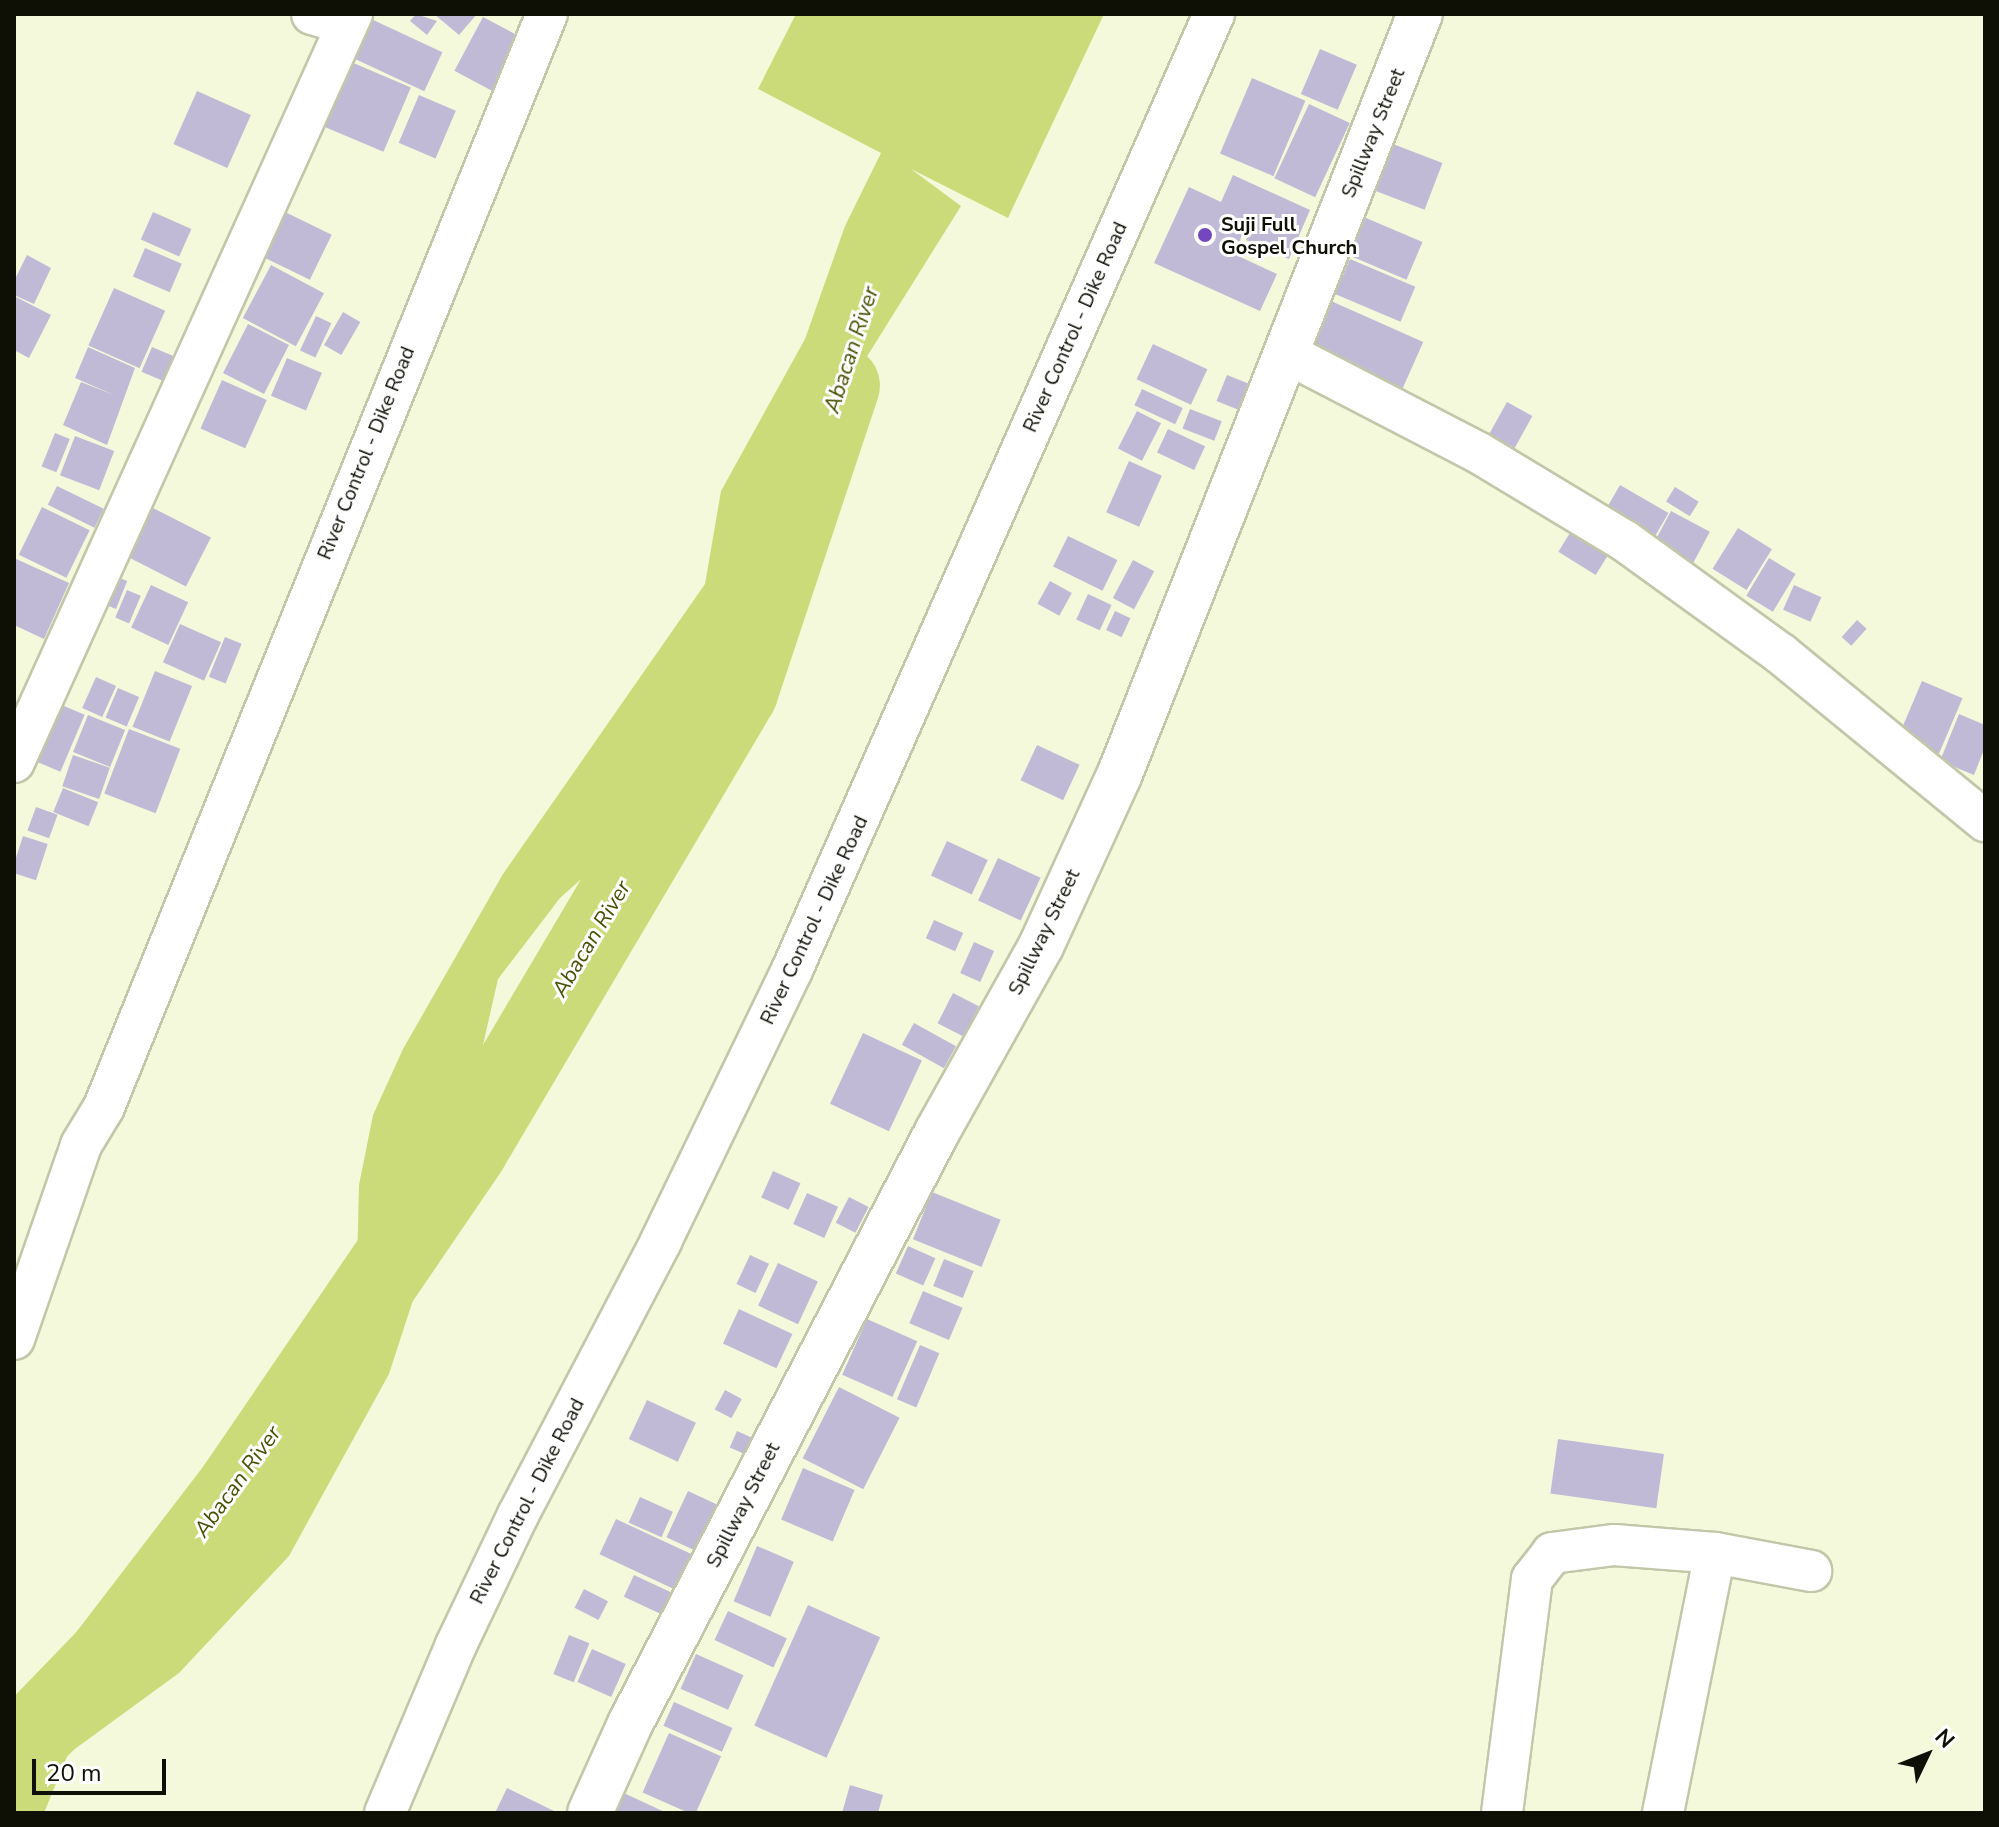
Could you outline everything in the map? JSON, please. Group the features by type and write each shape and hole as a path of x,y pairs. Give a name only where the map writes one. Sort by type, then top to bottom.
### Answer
{"street":[{"name":"River Control - Dike Road","path":"14,1339 81,1145 104,1107 547,14"},
{"name":"River Control - Dike Road","path":"385,1813 511,1529 661,1241 792,970 1214,14"},
{"name":"Spillway Street","path":"590,1813 630,1724 930,1146 1041,946 1119,776 1420,14"},
{"path":"14,762 337,17"},
{"path":"1286,353 1479,453 1625,541 1781,654 1985,821"},
{"path":"1502,1813 1532,1579 1552,1553 1614,1545 1715,1553 1811,1571"},
{"path":"1663,1813 1715,1553"}],"water":[{"path":"796,14 1104,14 1008,218 911,169 961,206 866,358 825,463 776,531 735,646 681,726 664,769 616,848 560,898 498,979 453,1177 389,1374 289,1556 179,1673 68,1754 44,1813 14,1813 14,1737 43,1695 85,1647 142,1602 175,1552 281,1453 327,1396 335,1329 357,1267 359,1185 373,1115 403,1049 503,874 705,584 721,491 805,339 845,226 881,153 758,89"}],"building":[{"path":"416,14 437,21 427,35 410,21"},
{"path":"434,14 477,14 459,35"},
{"path":"483,17 521,37 492,91 454,71"},
{"path":"369,18 442,52 424,91 351,57"},
{"path":"1320,49 1357,65 1338,110 1301,94"},
{"path":"351,62 411,87 383,152 324,126"},
{"path":"1252,78 1305,101 1273,176 1220,153"},
{"path":"197,91 251,115 227,168 173,144"},
{"path":"419,95 456,111 436,158 399,143"},
{"path":"1309,104 1350,123 1315,197 1274,178"},
{"path":"1393,144 1442,163 1425,210 1375,191"},
{"name":"Suji Full Gospel Church","path":"1233,175 1310,210 1289,259 1246,240 1257,217 1251,215 1234,254 1277,274 1260,311 1154,263 1189,187 1221,202"},
{"path":"153,212 191,229 179,256 141,239"},
{"path":"285,212 332,235 310,280 263,257"},
{"path":"1359,215 1423,242 1406,280 1343,253"},
{"path":"145,248 182,264 170,292 133,277"},
{"path":"27,255 51,268 34,304 14,295 14,281"},
{"path":"1350,259 1415,287 1401,322 1335,294"},
{"path":"271,265 324,293 296,346 243,318"},
{"path":"114,288 165,311 140,368 88,346"},
{"path":"14,296 51,315 29,358 14,350"},
{"path":"1331,301 1423,342 1402,390 1310,349"},
{"path":"343,312 360,322 341,355 324,345"},
{"path":"316,316 331,323 315,358 300,350"},
{"path":"248,324 289,345 264,394 223,373"},
{"path":"1153,344 1207,369 1191,405 1137,379"},
{"path":"88,347 135,368 107,445 63,425 81,382 114,395 75,378"},
{"path":"152,347 175,357 164,382 141,372"},
{"path":"287,358 322,373 306,411 271,396"},
{"path":"1227,375 1254,386 1243,412 1217,401"},
{"path":"222,380 267,400 245,448 200,428"},
{"path":"1142,389 1183,408 1175,424 1134,405"},
{"path":"1507,402 1532,416 1514,448 1489,434"},
{"path":"1190,409 1222,421 1214,441 1182,429"},
{"path":"1137,411 1161,423 1142,461 1118,448"},
{"path":"1168,429 1205,446 1194,470 1157,453"},
{"path":"55,433 70,439 56,472 42,466"},
{"path":"75,436 114,451 99,490 60,475"},
{"path":"1129,461 1162,476 1139,527 1106,512"},
{"path":"1620,485 1668,513 1647,549 1599,521"},
{"path":"57,486 104,509 95,528 48,505"},
{"path":"1675,487 1699,502 1690,516 1666,501"},
{"path":"42,507 90,530 66,578 19,555"},
{"path":"153,508 211,538 186,587 128,557"},
{"path":"1671,511 1710,532 1689,571 1650,550"},
{"path":"1738,528 1772,549 1746,590 1713,569"},
{"path":"1570,533 1607,556 1596,575 1558,552"},
{"path":"1068,536 1117,560 1103,591 1053,567"},
{"path":"14,558 69,583 44,639 14,625"},
{"path":"1769,558 1796,574 1773,612 1746,596"},
{"path":"1133,560 1154,571 1134,609 1113,598"},
{"path":"117,577 127,581 116,609 106,605"},
{"path":"1050,581 1072,593 1059,616 1037,604"},
{"path":"151,585 188,602 168,645 131,628"},
{"path":"1794,585 1821,597 1810,622 1783,610"},
{"path":"127,590 141,596 129,623 115,618"},
{"path":"1088,594 1112,605 1100,630 1076,619"},
{"path":"1115,611 1130,618 1122,637 1106,630"},
{"path":"1857,620 1867,629 1851,646 1842,637"},
{"path":"180,624 221,642 204,681 163,662"},
{"path":"225,637 242,644 226,684 209,677"},
{"path":"155,671 192,686 170,742 133,727"},
{"path":"96,677 116,686 102,717 82,708"},
{"path":"1922,681 1963,698 1938,755 1898,738"},
{"path":"118,688 139,697 127,726 105,717"},
{"path":"57,703 85,715 60,772 33,760"},
{"path":"1959,714 1985,725 1985,747 1974,775 1940,761"},
{"path":"88,715 125,730 110,767 73,752"},
{"path":"129,729 180,749 156,813 104,793"},
{"path":"1037,745 1080,765 1063,800 1021,780"},
{"path":"73,755 110,768 99,799 62,786"},
{"path":"63,788 98,802 88,826 53,812"},
{"path":"36,807 58,815 49,838 27,830"},
{"path":"23,836 48,844 36,880 14,873"},
{"path":"947,841 988,860 972,894 931,875"},
{"path":"998,858 1041,878 1021,920 978,901"},
{"path":"934,920 963,933 955,951 926,938"},
{"path":"974,942 994,951 980,982 960,973"},
{"path":"953,993 979,1006 963,1036 938,1023"},
{"path":"914,1023 956,1046 944,1068 902,1045"},
{"path":"863,1033 922,1060 889,1131 830,1104"},
{"path":"773,1171 800,1183 789,1210 761,1197"},
{"path":"932,1192 1001,1220 982,1267 913,1239"},
{"path":"807,1193 838,1207 824,1238 793,1224"},
{"path":"849,1197 869,1207 855,1233 836,1223"},
{"path":"908,1246 935,1258 923,1286 896,1273"},
{"path":"750,1255 769,1264 756,1293 736,1284"},
{"path":"944,1259 974,1271 963,1298 933,1286"},
{"path":"778,1263 818,1282 798,1324 758,1306"},
{"path":"923,1291 963,1308 949,1340 909,1323"},
{"path":"739,1309 792,1334 776,1368 723,1343"},
{"path":"867,1319 917,1341 892,1397 842,1375"},
{"path":"920,1345 939,1353 916,1408 897,1399"},
{"path":"839,1387 900,1418 863,1489 803,1458"},
{"path":"725,1390 742,1399 731,1418 715,1409"},
{"path":"647,1400 696,1423 678,1462 629,1439"},
{"path":"737,1431 755,1439 748,1456 730,1447"},
{"path":"1558,1439 1664,1454 1656,1508 1550,1493"},
{"path":"803,1468 855,1490 833,1541 781,1520"},
{"path":"688,1491 722,1507 701,1553 666,1537"},
{"path":"640,1497 673,1512 661,1537 629,1523"},
{"path":"616,1519 697,1557 680,1592 600,1554"},
{"path":"757,1546 794,1562 770,1617 734,1601"},
{"path":"634,1575 672,1593 662,1615 624,1597"},
{"path":"584,1589 608,1601 599,1620 574,1608"},
{"path":"808,1605 880,1637 826,1758 754,1726"},
{"path":"728,1611 787,1638 773,1667 714,1640"},
{"path":"569,1635 589,1643 574,1682 553,1674"},
{"path":"592,1649 626,1664 611,1697 577,1682"},
{"path":"696,1654 744,1675 728,1710 681,1689"},
{"path":"674,1702 732,1728 722,1752 663,1726"},
{"path":"669,1733 721,1756 696,1813 689,1813 643,1792"},
{"path":"850,1785 883,1795 878,1813 842,1813"},
{"path":"507,1788 554,1811 553,1813 495,1813"},
{"path":"615,1789 667,1813 605,1813"}],"waterway":[{"name":"Abacan River","path":"14,1754 106,1659 237,1488 468,1149 738,692 840,386"}],"place":[{"name":"Suji Full Gospel Church","path":"1205,235"}]}
